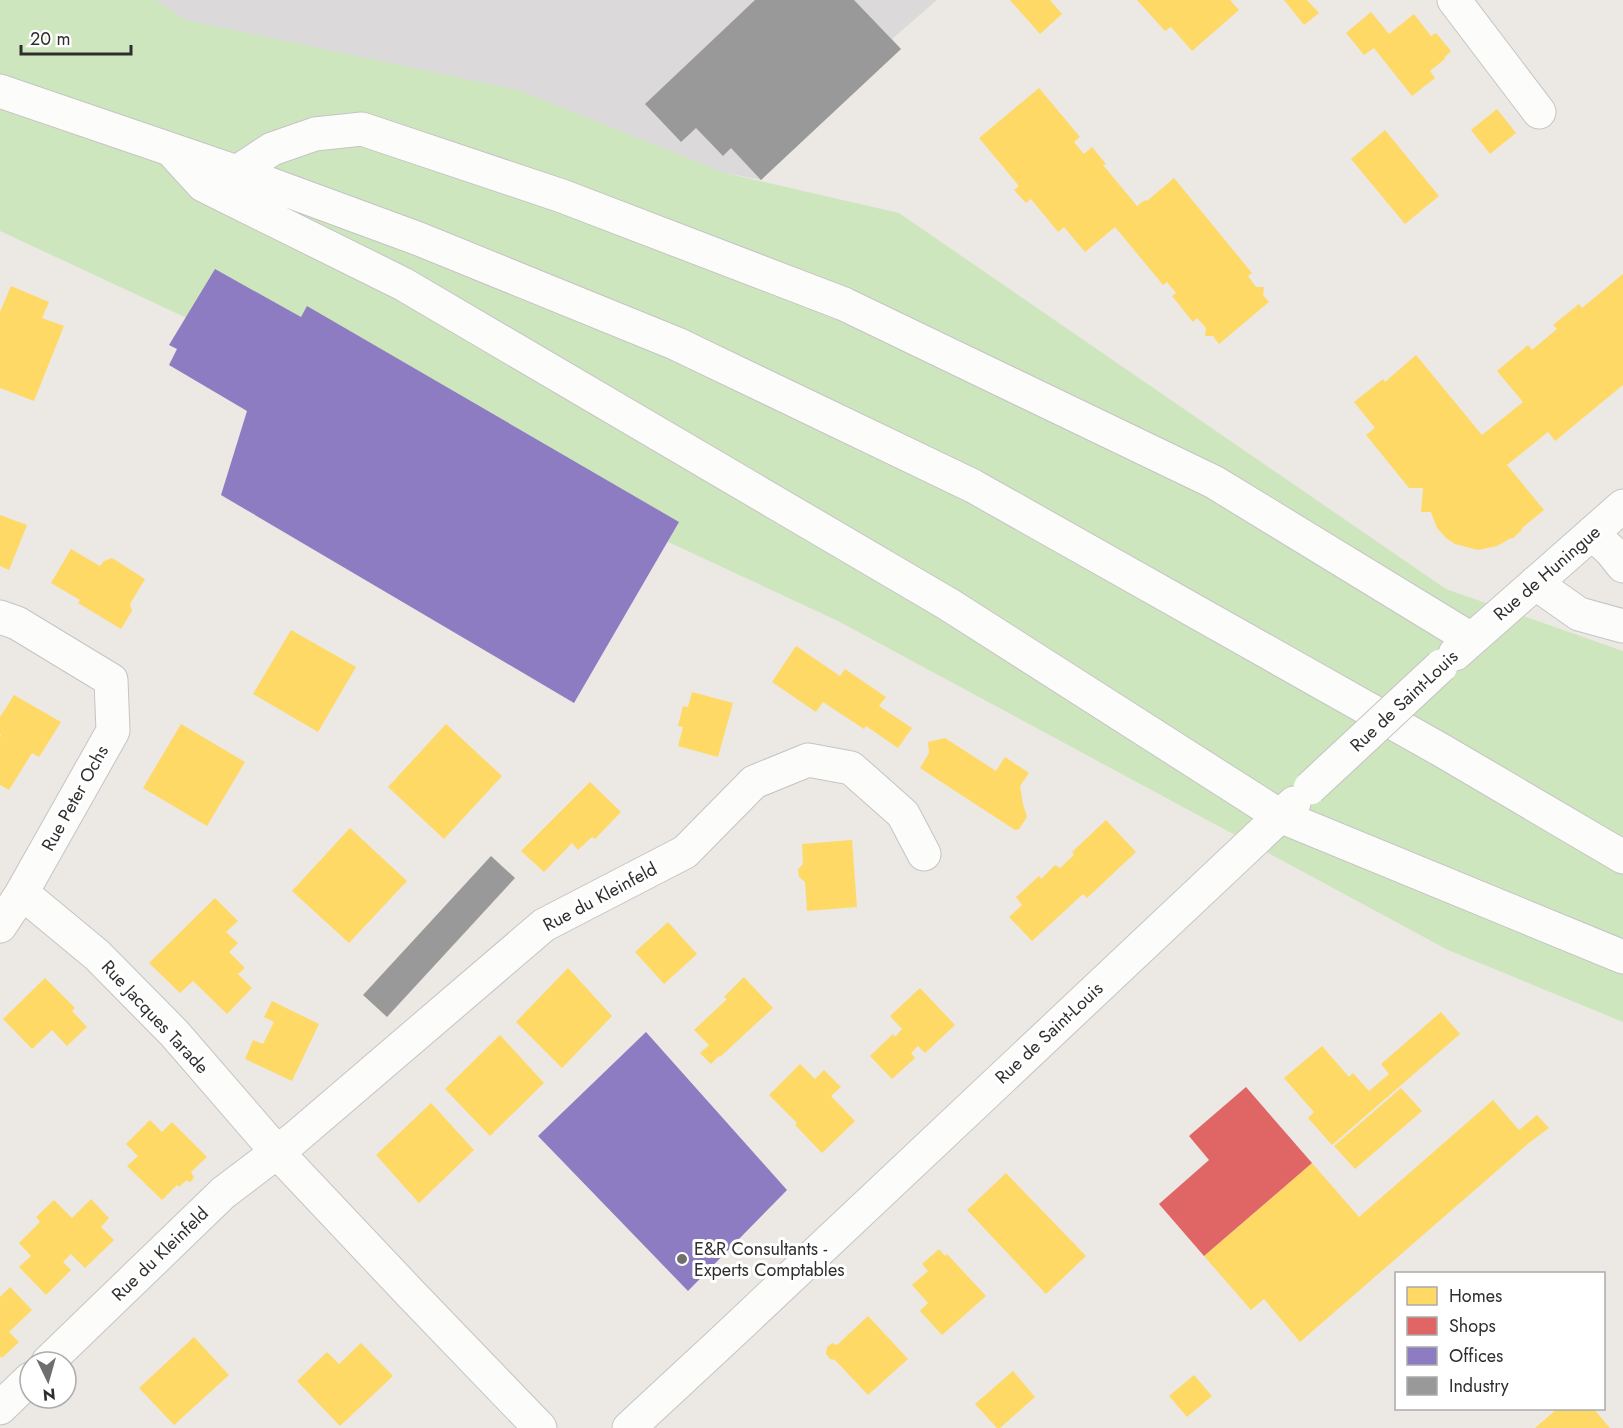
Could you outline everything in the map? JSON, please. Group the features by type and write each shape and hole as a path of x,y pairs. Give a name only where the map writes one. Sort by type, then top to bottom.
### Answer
{"main road":[{"path":"1454,0 1539,112"},
{"path":"0,91 237,172 419,239 677,344 973,486 1421,739 1623,857"},
{"path":"237,172 272,149 315,134 362,129 562,196 844,304 1214,482 1471,639"},
{"path":"171,149 203,185 403,284 948,604 1280,816 1623,957"},
{"name":"Rue de Huningue","path":"1471,639 1623,506"},
{"path":"1592,533 1623,566"},
{"path":"1535,583 1580,614 1623,626"},
{"name":"Rue Peter Ochs","path":"0,617 16,623 111,680 113,731 20,896 0,926"},
{"name":"Rue de Saint-Louis","path":"629,1428 1471,639"},
{"name":"Rue du Kleinfeld","path":"60,1350 223,1193 294,1139 544,925 685,852 754,782 807,760 851,768 903,813 924,854"},
{"name":"Rue Jacques Tarade","path":"20,896 33,902 97,955 174,1034 277,1152"},
{"path":"277,1152 540,1428"},
{"path":"0,1408 18,1391"}],"shaded area":[{"path":"155,0 937,0 892,39 901,49 761,180 725,173 186,20"}],"green space":[{"path":"0,0 155,0 186,20 518,90 725,173 899,213 1446,589 1623,651 1623,1022 1448,950 838,621 0,231"}],"building: Homes":[{"path":"1010,0 1050,0 1062,14 1040,34"},
{"path":"1137,0 1230,0 1239,10 1192,51 1171,27 1165,31"},
{"path":"1284,0 1307,0 1319,13 1304,25"},
{"path":"1371,12 1389,34 1414,14 1431,36 1436,33 1451,51 1430,71 1435,78 1412,96 1374,48 1364,55 1346,33"},
{"path":"1039,88 1080,137 1074,142 1084,154 1092,147 1106,164 1103,165 1137,206 1147,201 1174,178 1252,273 1248,276 1256,287 1264,287 1263,295 1269,302 1219,344 1213,336 1205,336 1206,328 1197,318 1193,322 1172,296 1176,293 1167,282 1163,285 1115,227 1085,252 1064,227 1058,232 1031,199 1026,203 1014,190 1019,186 979,138"},
{"path":"1497,109 1516,133 1490,154 1471,130"},
{"path":"1385,130 1439,196 1405,224 1351,159"},
{"path":"1623,274 1623,385 1555,441 1548,432 1507,465 1544,510 1512,539 1497,546 1478,550 1455,544 1437,528 1431,512 1421,512 1423,488 1409,488 1366,435 1375,428 1354,402 1383,379 1385,382 1416,355 1482,435 1523,402 1497,371 1528,345 1532,350 1557,329 1553,325 1579,304 1582,308"},
{"path":"11,286 49,302 42,318 64,326 34,401 0,388 0,312"},
{"path":"0,515 27,525 9,570 0,566"},
{"path":"71,549 100,566 104,561 112,558 145,579 130,604 132,611 121,629 78,603 80,600 51,583"},
{"path":"291,630 356,667 318,732 253,694"},
{"path":"796,646 840,676 845,669 886,697 879,706 912,728 898,748 866,726 864,729 823,702 816,712 772,682"},
{"path":"692,692 733,703 718,757 678,746 683,727 678,726 683,706 688,707"},
{"path":"14,695 61,722 39,757 32,753 9,790 0,785 0,717"},
{"path":"181,724 245,762 207,826 143,788"},
{"path":"446,724 502,776 444,839 388,787"},
{"path":"945,738 996,771 1005,757 1029,773 1020,786 1027,817 1019,829 1015,830 920,768 929,753 928,742"},
{"path":"590,782 621,812 595,839 592,837 578,850 572,843 544,872 521,851"},
{"path":"1106,820 1136,852 1087,898 1083,894 1032,941 1009,917 1022,905 1016,897 1039,876 1041,879 1055,865 1060,868 1074,855 1072,852"},
{"path":"350,828 407,881 349,943 292,891"},
{"path":"852,840 857,907 807,911 805,882 799,877 798,869 803,864 802,844"},
{"path":"215,898 238,921 226,932 238,943 229,952 245,968 238,974 252,988 227,1014 193,981 180,993 149,963"},
{"path":"668,922 697,954 664,984 635,952"},
{"path":"568,968 612,1016 562,1068 516,1022"},
{"path":"744,977 773,1008 711,1064 700,1053 709,1045 694,1030 727,999 724,997"},
{"path":"45,978 75,1008 72,1011 87,1027 67,1046 52,1030 32,1049 3,1019"},
{"path":"920,988 955,1025 925,1053 918,1046 911,1053 915,1058 892,1079 870,1056 893,1034 895,1037 902,1029 890,1016"},
{"path":"272,1001 319,1024 292,1081 245,1059 253,1040 263,1044 274,1022 264,1017"},
{"path":"1441,1012 1460,1034 1332,1145 1308,1118 1314,1112 1284,1078 1322,1046 1349,1077 1353,1073 1369,1091 1389,1074 1381,1064"},
{"path":"500,1035 544,1083 490,1136 445,1089"},
{"path":"800,1064 815,1079 824,1070 841,1087 831,1096 855,1121 822,1153 769,1095"},
{"path":"1401,1088 1422,1111 1355,1169 1334,1146"},
{"path":"1493,1100 1519,1130 1537,1115 1549,1128 1300,1342 1264,1299 1251,1310 1204,1256 1312,1163 1359,1217"},
{"path":"431,1103 474,1150 419,1203 376,1155"},
{"path":"150,1120 162,1132 172,1122 207,1157 191,1172 194,1177 192,1181 187,1180 179,1187 177,1185 162,1200 127,1166 138,1156 126,1144"},
{"path":"1006,1173 1086,1256 1046,1294 967,1210"},
{"path":"91,1199 109,1218 101,1227 114,1240 85,1268 71,1254 63,1262 71,1270 46,1295 19,1267 31,1256 19,1243 40,1222 36,1217 54,1200 72,1218"},
{"path":"939,1249 945,1256 947,1254 986,1296 942,1335 920,1311 928,1303 912,1285 928,1271 922,1264"},
{"path":"10,1287 32,1310 9,1332 19,1342 2,1358 0,1356 0,1297"},
{"path":"868,1316 908,1359 868,1395 835,1360 830,1359 826,1354 827,1347 832,1343 837,1345"},
{"path":"194,1337 229,1375 174,1425 139,1388"},
{"path":"361,1343 393,1376 340,1426 297,1381 327,1352 339,1364"},
{"path":"1013,1371 1035,1397 1000,1428 997,1428 975,1404"},
{"path":"1194,1375 1212,1396 1187,1417 1169,1396"},
{"path":"1556,1410 1595,1410 1610,1428 1535,1428"}],"building: Shops":[{"path":"1246,1087 1312,1163 1204,1256 1159,1204 1209,1160 1189,1136"}],"building: Offices":[{"path":"215,269 301,317 307,306 679,522 574,703 221,495 247,411 169,365 177,349 169,345"},
{"path":"646,1032 787,1190 688,1291 538,1136"}],"building: Industry":[{"path":"755,0 854,0 901,49 761,180 731,148 723,156 696,128 681,142 645,104"},
{"path":"491,856 515,878 387,1017 363,995"}],"place":[{"name":"E&R Consultants - Experts Comptables","path":"682,1259"}]}
